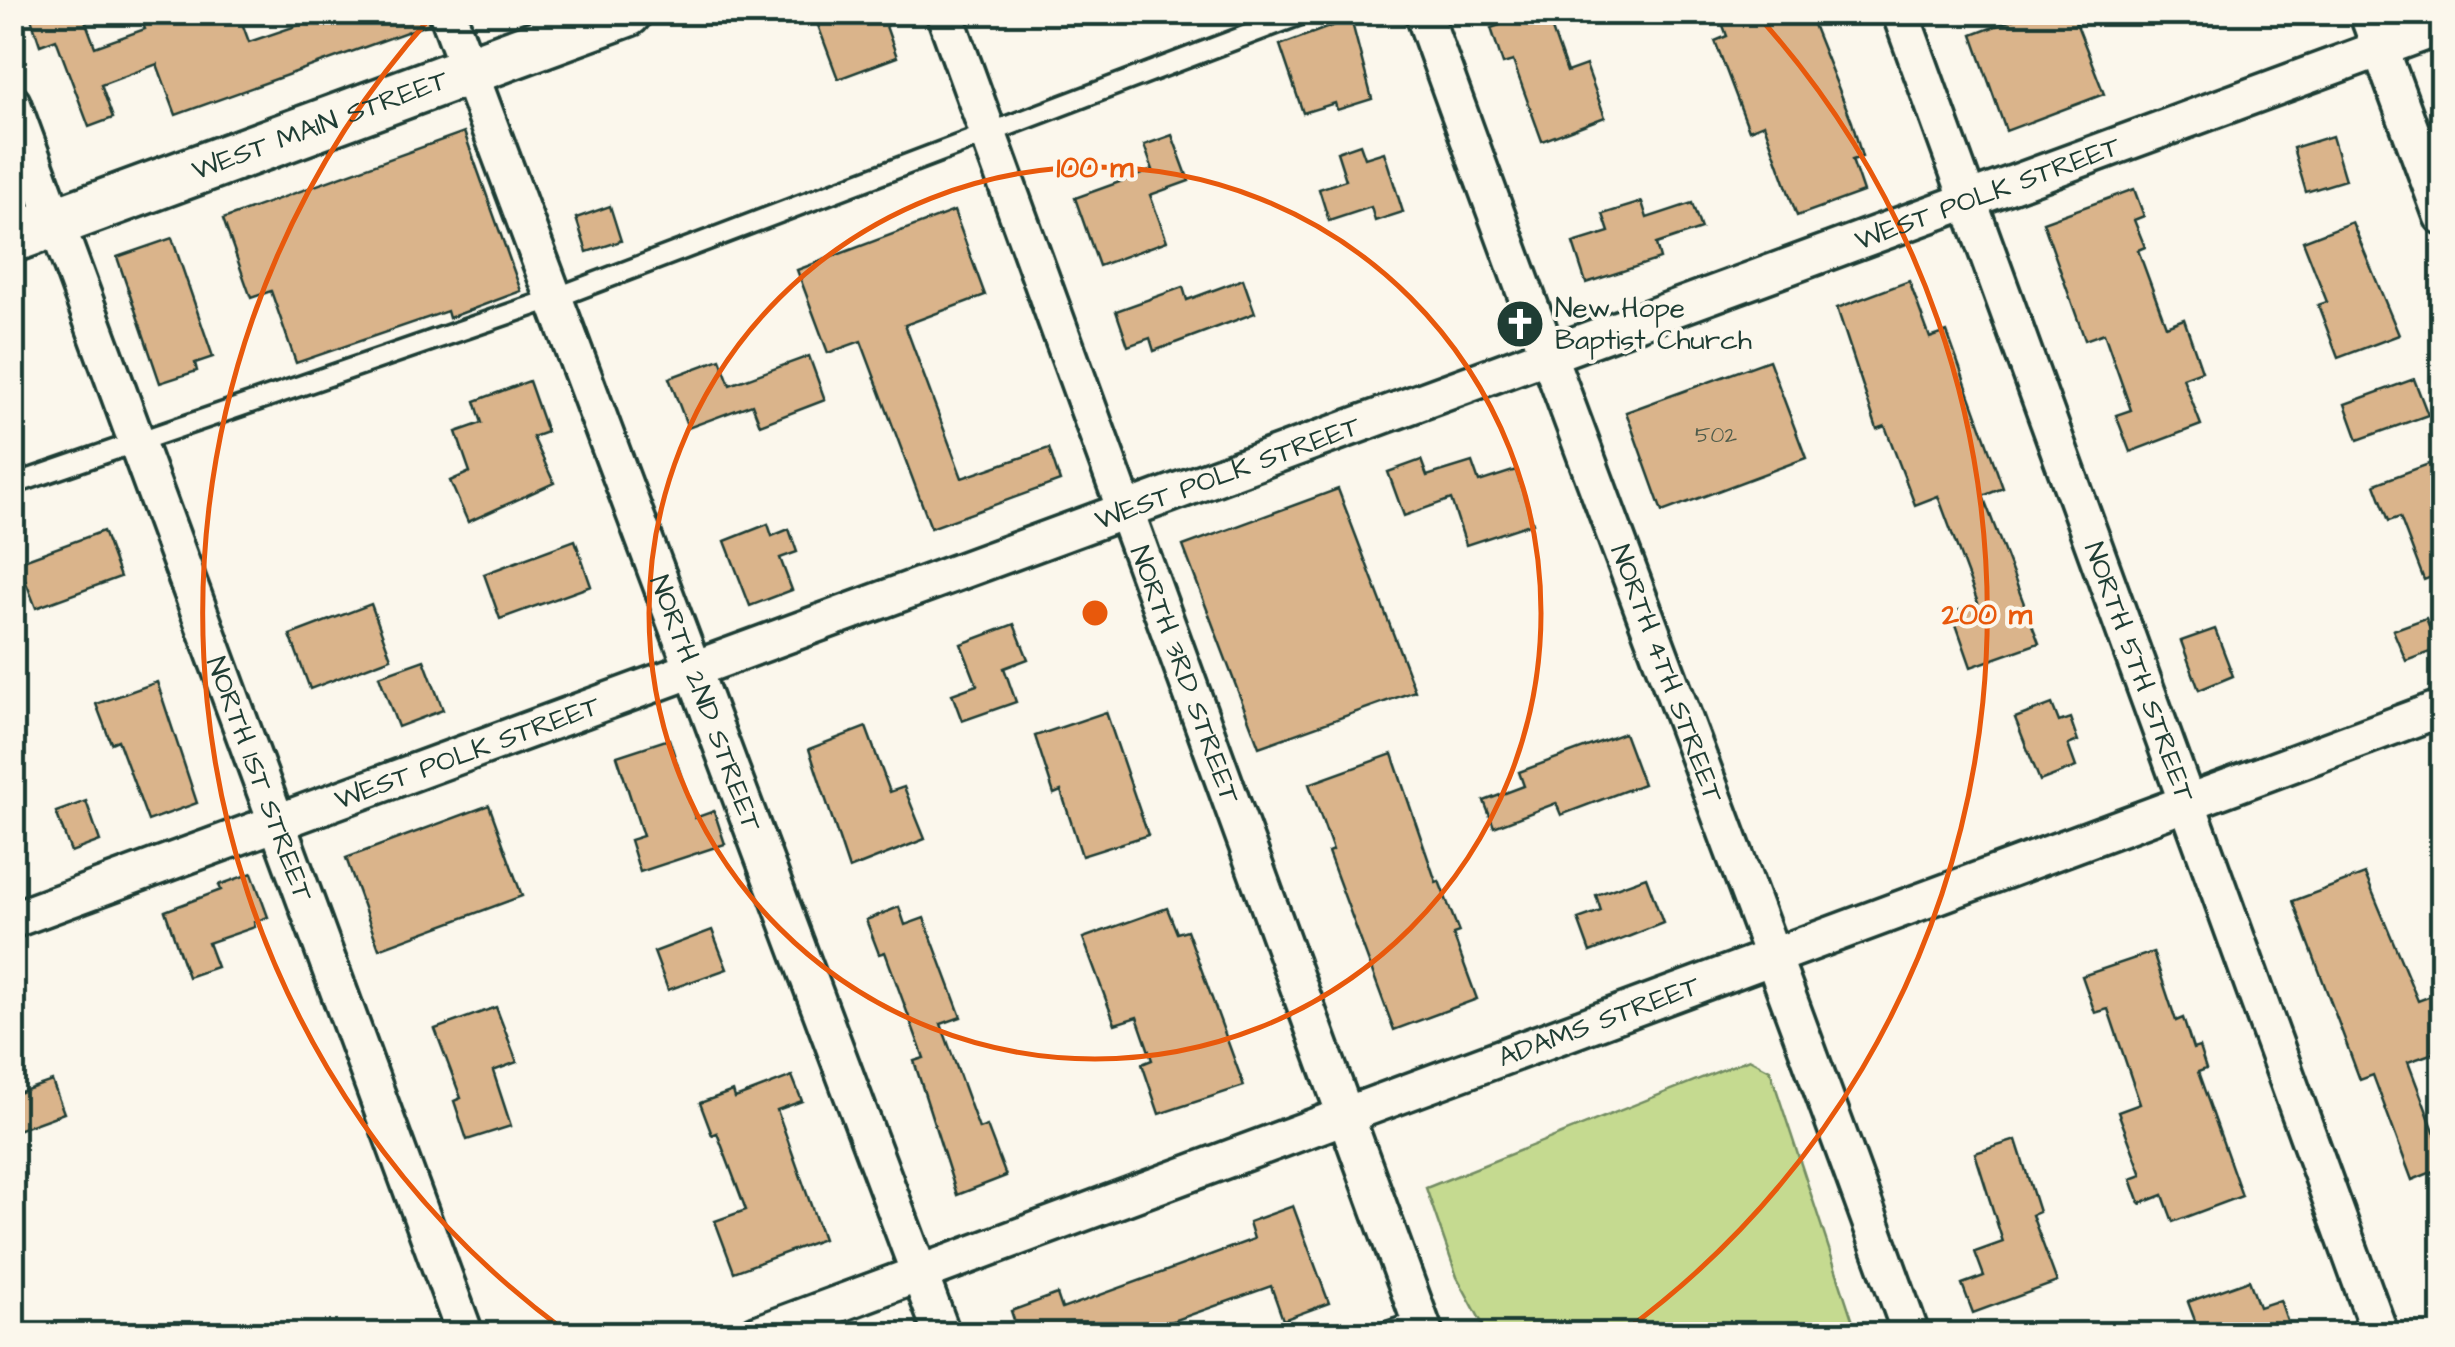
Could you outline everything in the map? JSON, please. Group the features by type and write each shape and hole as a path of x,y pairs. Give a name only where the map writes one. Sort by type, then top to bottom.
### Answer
{"main road":[{"name":"WEST MAIN STREET","path":"34,230 626,12"}],"street":[{"name":"NORTH 2ND STREET","path":"447,12 696,668 942,1334"},
{"name":"NORTH 3RD STREET","path":"944,12 1423,1328"},
{"name":"NORTH 4TH STREET","path":"1422,12 1546,356 1776,956 1911,1334"},
{"name":"NORTH 5TH STREET","path":"1900,12 2380,1334"},
{"path":"2366,12 2442,216"},
{"name":"WEST POLK STREET","path":"12,920 2442,26"},
{"name":"NORTH 1ST STREET","path":"12,103 34,230 132,442 278,822 464,1334"},
{"name":"ADAMS STREET","path":"756,1334 2442,708"}],"lane":[{"path":"12,485 555,298 1308,12"},
{"path":"1381,1334 1423,1328"},
{"path":"1315,1334 1354,1334"}],"green space":[{"path":"1749,1059 1770,1070 1857,1334 1488,1334 1457,1277 1426,1188"}],"building":[{"path":"29,12 82,12 95,47 145,29 139,12 238,12 249,42 305,23 302,12 426,12 429,24 176,115 157,64 101,85 113,118 89,127 56,39 40,45"},
{"path":"813,12 881,12 897,57 838,79"},
{"path":"1496,12 1546,12 1567,72 1586,65 1605,117 1542,141 1513,61 1503,64 1491,28 1500,25"},
{"path":"1718,12 1808,12 1852,122 1862,157 1852,160 1863,192 1797,216 1764,124 1749,130 1715,41 1727,36"},
{"path":"2033,12 2072,12 2104,94 2006,131 1972,35"},
{"path":"1351,19 1372,99 1337,110 1335,103 1303,113 1280,45"},
{"path":"464,132 521,291 449,318 447,311 296,363 271,291 251,298 223,219"},
{"path":"1172,135 1189,181 1150,195 1167,241 1099,266 1075,198 1153,170 1144,145"},
{"path":"2332,136 2345,180 2306,192 2293,148"},
{"path":"1360,144 1365,158 1384,152 1403,212 1375,221 1371,207 1329,221 1319,189 1346,180 1337,152"},
{"path":"2134,189 2144,216 2134,220 2145,247 2138,250 2166,326 2184,319 2202,371 2183,378 2201,425 2130,452 2116,415 2131,410 2104,333 2085,340 2043,222"},
{"path":"1642,202 1647,218 1692,203 1701,229 1656,244 1660,259 1586,283 1573,243 1609,232 1603,214"},
{"path":"610,206 621,241 587,252 576,218"},
{"path":"954,211 985,295 905,325 962,478 1049,448 1060,481 931,528 861,341 828,353 797,270"},
{"path":"2352,222 2399,335 2338,358 2318,305 2327,302 2303,241"},
{"path":"172,238 213,357 195,363 197,371 160,383 117,257"},
{"path":"1243,279 1255,313 1154,351 1150,338 1128,346 1116,311 1183,287 1187,300"},
{"path":"1909,281 1930,338 1947,332 2003,488 1983,496 2039,643 1971,667 1952,613 1978,603 1938,496 1915,505 1885,426 1877,429 1837,308"},
{"path":"809,356 825,400 760,425 752,404 688,428 669,378 720,359 730,385"},
{"path":"1769,360 1806,458 1662,512 1626,412"},
{"path":"2414,379 2428,415 2358,440 2345,404"},
{"path":"529,381 547,432 533,437 554,483 468,522 450,481 470,472 456,432 482,423 475,401"},
{"path":"2442,459 2442,573 2424,580 2400,517 2389,521 2375,484"},
{"path":"1421,460 1427,476 1472,462 1479,482 1516,470 1533,523 1466,545 1451,499 1404,516 1388,472"},
{"path":"1338,489 1415,691 1259,747 1183,546"},
{"path":"768,524 772,536 789,529 797,552 780,558 792,590 750,606 725,541"},
{"path":"103,531 120,577 36,608 18,562"},
{"path":"575,540 591,586 500,619 484,574"},
{"path":"371,604 391,658 310,689 290,635"},
{"path":"2426,618 2438,649 2406,661 2393,630"},
{"path":"1014,624 1028,659 1004,668 1016,702 962,721 952,694 977,685 961,644"},
{"path":"2215,629 2233,676 2199,690 2181,641"},
{"path":"424,660 443,710 398,727 379,676"},
{"path":"157,682 197,803 148,821 118,740 111,743 96,704"},
{"path":"2052,704 2059,722 2070,718 2078,741 2068,745 2076,767 2040,781 2015,718"},
{"path":"1106,712 1148,835 1082,856 1061,791 1054,794 1035,736"},
{"path":"866,727 890,792 904,787 925,839 849,869 809,749"},
{"path":"1624,733 1643,784 1561,815 1556,803 1494,827 1484,801 1524,786 1519,772"},
{"path":"669,739 695,818 714,811 725,844 640,872 630,840 643,836 617,756"},
{"path":"1392,754 1436,882 1439,881 1459,932 1453,934 1477,999 1394,1030 1328,852 1333,850 1309,784"},
{"path":"86,801 100,841 71,852 56,812"},
{"path":"489,805 522,896 379,949 346,858"},
{"path":"252,873 268,917 254,922 255,927 208,943 217,967 188,977 165,911 221,890 219,885"},
{"path":"2365,874 2418,1001 2431,996 2442,1028 2442,1050 2408,1062 2442,1152 2442,1168 2412,1180 2373,1075 2360,1080 2293,901"},
{"path":"1646,877 1663,923 1590,952 1578,919 1601,911 1596,895"},
{"path":"899,907 905,925 924,918 961,1017 941,1024 979,1129 987,1126 1006,1176 957,1195 914,1061 924,1058 885,952 879,954 866,920"},
{"path":"1167,908 1177,933 1187,930 1244,1086 1159,1114 1142,1064 1152,1060 1137,1017 1115,1024 1083,938"},
{"path":"712,930 727,969 668,990 654,952"},
{"path":"2153,952 2176,1021 2183,1018 2193,1049 2199,1047 2206,1069 2198,1072 2242,1196 2173,1222 2163,1195 2140,1204 2131,1179 2142,1175 2118,1112 2140,1104 2108,1009 2095,1013 2082,976"},
{"path":"496,1007 517,1062 493,1071 511,1126 467,1140 454,1101 461,1098 435,1029"},
{"path":"792,1076 802,1101 777,1110 823,1239 734,1272 715,1221 746,1210 717,1133 712,1135 700,1103 733,1091 735,1098"},
{"path":"52,1081 64,1113 12,1132 12,1095"},
{"path":"2016,1140 2039,1212 2032,1215 2057,1282 1973,1313 1962,1284 1984,1276 1975,1252 2003,1242 1975,1153"},
{"path":"1293,1206 1329,1303 1283,1320 1271,1286 1137,1334 1001,1334 1016,1326 1011,1311 1057,1294 1062,1309 1254,1239 1249,1222"},
{"path":"2249,1280 2259,1307 2280,1300 2289,1326 2265,1334 2200,1334 2188,1302"}],"place":[{"name":"New Hope Baptist Church","path":"1520,324"}]}
